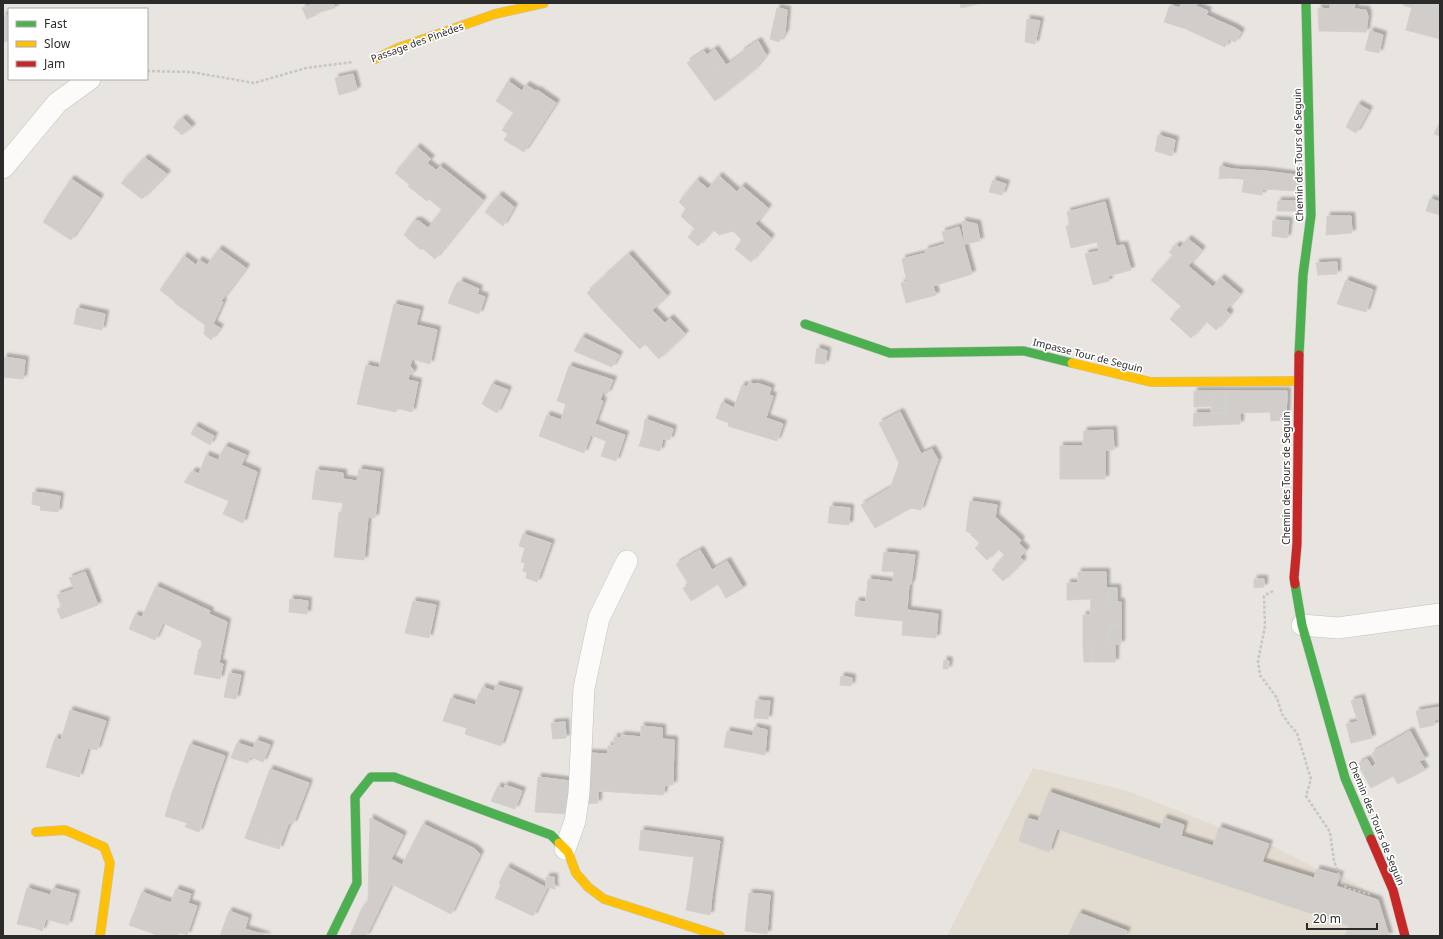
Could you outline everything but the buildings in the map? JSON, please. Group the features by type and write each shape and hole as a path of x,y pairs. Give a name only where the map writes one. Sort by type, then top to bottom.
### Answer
{"street":[{"name":"Passage des Pinèdes","path":"375,58 398,48 495,14 544,3"},
{"name":"Chemin des Tours de Seguin","path":"1306,3 1311,215 1303,275 1298,381 1297,544 1294,578 1302,625 1345,778 1393,890 1405,936"},
{"path":"3,168 57,103 89,80"},
{"name":"Impasse Tour de Seguin","path":"805,324 890,353 1024,351 1151,382 1298,381"},
{"path":"565,849 575,821 579,793 584,688 597,626 599,618 627,561"},
{"path":"1302,625 1338,628 1440,614"},
{"path":"331,936 357,883 355,797 371,777 394,777 551,835 568,852 576,873 588,887 604,899 720,936"},
{"path":"36,832 65,830 104,848 110,863 100,936"}],"path":[{"name":"Passage des Pinèdes","path":"148,71 191,72 254,83 306,68 375,58"},
{"path":"1294,578 1264,596 1265,626 1262,648 1258,661 1260,675 1276,698 1282,714 1298,733 1311,779 1306,796 1330,832 1334,861 1343,885 1349,889 1377,895 1393,890"}],"shaded area":[{"path":"1033,768 1128,791 1219,827 1269,844 1317,869 1340,875 1378,897 1390,936 947,936"}],"traffic: fast":[{"path":"1299,355 1303,275 1311,215 1306,3"},
{"path":"805,324 890,353 1024,351 1072,363"},
{"path":"1295,584 1302,625 1345,778 1371,839"},
{"path":"331,936 357,883 355,797 371,777 394,777 551,835 559,843"}],"traffic: slow":[{"path":"375,59 398,48 495,14 544,3"},
{"path":"1072,363 1151,382 1298,381"},
{"path":"36,832 65,830 104,847 110,863 100,936"},
{"path":"559,843 568,852 576,873 588,887 604,899 720,936"}],"traffic: jam":[{"path":"1295,584 1294,578 1297,544 1299,355"},
{"path":"1371,839 1393,890 1405,936"}]}
